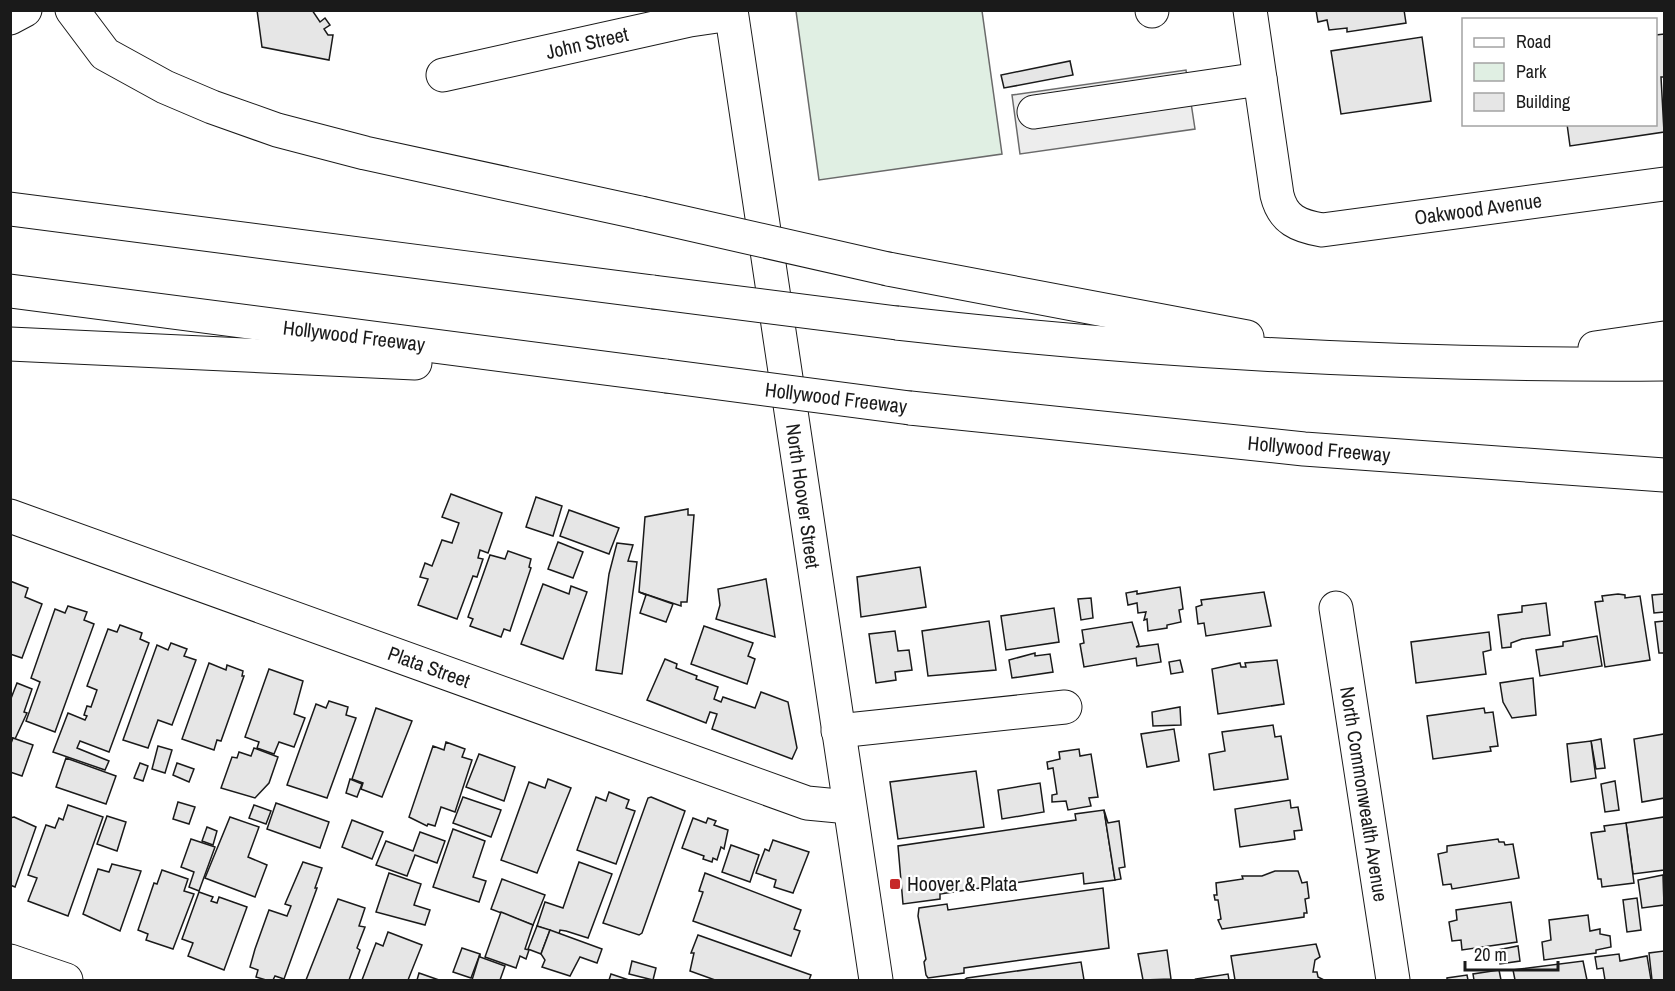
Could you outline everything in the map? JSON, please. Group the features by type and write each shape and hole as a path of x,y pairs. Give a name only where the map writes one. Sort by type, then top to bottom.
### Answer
{"main road":[{"path":"10,18 26,10"},
{"path":"72,10 105,54 165,87 212,107 277,130 365,153 888,269 1382,361"},
{"path":"1034,112 1260,80 1250,10"},
{"name":"John Street","path":"443,75 731,12"},
{"name":"North Hoover Street","path":"731,12 876,981"},
{"name":"Oakwood Avenue","path":"1260,80 1277,195 1281,208 1292,221 1322,230 1665,184"},
{"path":"10,209 897,323 1169,350 1480,364 1665,364"},
{"name":"Hollywood Freeway","path":"10,291 910,408 1316,450 1665,476"},
{"path":"1480,364 1665,338"},
{"path":"10,344 666,376"},
{"name":"Plata Street","path":"10,516 807,803 849,807"},
{"name":"North Commonwealth Avenue","path":"1336,608 1393,981"},
{"path":"838,731 1065,707"},
{"path":"10,961 66,981"}],"green space":[{"path":"796,11 982,11 1002,154 819,180"}],"shaded area":[{"path":"1186,70 1195,129 1020,154 1012,95"}],"building":[{"path":"257,10 312,10 320,22 325,18 330,25 324,29 328,35 333,35 329,60 262,47"},
{"path":"1316,10 1404,10 1406,23 1347,32 1347,28 1329,30 1327,20 1318,22"},
{"path":"1664,34 1664,77 1661,77 1664,132 1570,146 1567,126 1657,126 1657,35"},
{"path":"1422,37 1431,101 1341,114 1331,51"},
{"path":"1070,61 1073,75 1004,88 1001,75"},
{"path":"451,494 502,513 488,553 480,550 478,558 483,559 477,577 473,576 457,619 418,605 428,579 420,577 425,563 432,566 442,540 452,543 459,523 442,517"},
{"path":"536,497 562,506 553,536 526,527"},
{"path":"688,509 688,515 694,515 687,602 681,602 681,606 639,592 645,517"},
{"path":"569,510 619,528 609,554 560,536"},
{"path":"558,542 583,552 573,578 548,569"},
{"path":"617,543 633,545 628,561 637,562 622,674 596,670 609,574"},
{"path":"508,551 531,559 529,567 531,568 510,631 504,629 501,637 470,626 473,619 468,617 490,555 505,559"},
{"path":"920,567 926,607 861,617 857,577"},
{"path":"766,579 775,637 716,619 720,605 718,589"},
{"path":"10,581 28,588 25,597 42,604 22,658 10,654"},
{"path":"543,584 569,594 571,586 587,592 563,659 521,644"},
{"path":"1180,587 1183,609 1179,610 1181,622 1167,625 1167,628 1148,631 1147,619 1144,620 1146,612 1138,613 1137,603 1128,605 1126,593 1137,591 1137,594"},
{"path":"639,592 673,604 666,622 640,613 646,595"},
{"path":"1264,592 1271,626 1206,636 1204,623 1198,624 1196,607 1202,605 1201,600"},
{"path":"1664,594 1664,612 1654,613 1652,595"},
{"path":"1625,595 1625,598 1640,596 1650,660 1605,667 1595,602 1603,601 1602,596"},
{"path":"1091,598 1093,618 1081,620 1078,599"},
{"path":"1546,603 1550,635 1522,639 1511,643 1511,647 1502,648 1498,615 1522,612 1522,606"},
{"path":"68,606 87,612 84,620 94,624 55,732 26,721 40,682 31,678 55,609 65,613"},
{"path":"1054,608 1059,642 1006,650 1001,616"},
{"path":"989,621 996,670 928,676 922,631"},
{"path":"1664,621 1664,653 1659,653 1655,622"},
{"path":"1132,622 1139,645 1136,647 1158,644 1161,662 1137,666 1136,658 1084,667 1080,644 1084,643 1082,630"},
{"path":"120,625 142,633 140,639 149,643 109,752 80,741 77,748 109,761 105,770 53,752 68,713 85,720 87,706 91,707 97,690 87,686 108,629 117,632"},
{"path":"704,626 753,643 748,656 755,659 747,684 691,664"},
{"path":"895,631 898,651 909,650 912,670 895,672 896,680 876,683 869,634"},
{"path":"1489,632 1491,650 1483,652 1486,674 1416,683 1411,642"},
{"path":"1597,636 1602,666 1540,676 1536,650 1563,646 1563,642"},
{"path":"171,643 187,649 184,656 196,660 172,725 158,720 148,748 123,740 157,645 168,650"},
{"path":"1035,653 1035,656 1050,654 1053,672 1012,678 1009,660"},
{"path":"665,659 677,664 676,668 697,676 696,679 718,687 714,699 721,702 723,697 755,708 761,692 788,702 797,748 792,759 712,729 717,714 710,712 706,723 647,700"},
{"path":"1180,660 1183,672 1171,674 1169,662"},
{"path":"1277,660 1284,704 1218,714 1212,669 1240,663 1241,667 1246,667 1245,663"},
{"path":"209,663 226,670 227,665 243,671 242,676 244,676 221,741 217,740 214,750 182,739"},
{"path":"269,669 303,681 294,714 305,718 296,742 294,747 279,742 274,754 257,748 259,742 245,737"},
{"path":"1533,678 1536,715 1512,718 1503,702 1500,683"},
{"path":"17,683 32,689 24,712 27,713 15,739 10,737 10,701"},
{"path":"329,701 348,707 346,715 356,718 327,798 287,785 316,704 326,708"},
{"path":"1180,707 1181,725 1153,726 1152,712"},
{"path":"376,708 412,721 382,797 361,789 363,783 352,779"},
{"path":"1484,708 1485,713 1493,712 1498,746 1490,747 1491,751 1433,759 1427,716"},
{"path":"1273,725 1275,737 1281,736 1288,779 1214,790 1209,754 1225,751 1222,732"},
{"path":"1174,729 1179,761 1147,767 1141,734"},
{"path":"1664,734 1664,798 1642,802 1634,739"},
{"path":"13,738 33,745 22,776 10,772 10,746"},
{"path":"1601,739 1605,768 1596,769 1591,741"},
{"path":"1591,741 1596,778 1571,782 1567,744"},
{"path":"446,742 465,749 462,757 472,760 455,812 441,807 435,826 428,824 427,826 409,817 433,746 444,750"},
{"path":"158,746 172,750 165,773 152,769"},
{"path":"254,748 278,757 269,783 255,798 221,788 232,757 237,758 239,752 251,756"},
{"path":"1079,749 1080,756 1091,754 1098,797 1089,798 1091,806 1068,810 1066,801 1052,802 1052,795 1057,794 1053,768 1048,769 1047,762 1060,759 1059,752"},
{"path":"479,754 515,767 504,801 466,787"},
{"path":"66,758 116,776 106,804 56,787"},
{"path":"140,763 148,766 143,781 134,778"},
{"path":"177,763 194,769 189,782 173,775"},
{"path":"976,771 984,827 898,839 890,782"},
{"path":"350,779 362,784 357,797 346,793"},
{"path":"548,779 571,788 537,873 501,860 529,782 545,788"},
{"path":"1615,781 1619,810 1605,812 1601,784"},
{"path":"1040,783 1044,812 1002,819 998,790"},
{"path":"609,792 629,800 626,808 635,811 616,864 577,850 596,797 606,801"},
{"path":"463,797 501,810 491,837 453,823"},
{"path":"651,797 685,811 642,933 639,935 603,923 648,798"},
{"path":"1290,800 1291,808 1298,807 1302,830 1294,831 1295,839 1240,847 1235,809"},
{"path":"178,802 195,807 189,824 173,819"},
{"path":"276,803 329,822 320,848 267,829"},
{"path":"68,805 103,817 68,916 28,901 37,878 28,875 46,825 55,828 59,818 63,820"},
{"path":"254,805 271,811 266,824 249,818"},
{"path":"1104,810 1115,880 1084,884 1083,873 940,894 940,899 903,904 898,846 1076,820 1075,814"},
{"path":"1104,810 1108,823 1119,821 1125,867 1119,868 1121,879 1115,880"},
{"path":"107,816 126,822 117,851 97,844"},
{"path":"14,817 36,827 15,887 10,885 10,818"},
{"path":"230,817 259,827 248,857 267,865 255,897 205,878"},
{"path":"1664,817 1664,870 1633,874 1626,823"},
{"path":"693,818 706,823 708,818 716,821 714,825 728,830 724,849 721,847 717,860 713,858 712,862 703,859 704,856 682,848"},
{"path":"352,820 383,832 372,859 342,847"},
{"path":"1626,823 1634,883 1602,887 1601,879 1598,879 1591,833 1605,831 1604,826"},
{"path":"207,827 217,831 213,845 202,841"},
{"path":"453,829 485,841 473,877 486,881 479,902 433,887"},
{"path":"420,832 445,841 437,863 415,855 407,876 376,865 386,841 413,851"},
{"path":"191,839 215,847 199,891 189,887 194,872 181,867"},
{"path":"1498,839 1505,845 1513,844 1519,878 1452,889 1451,884 1443,885 1438,854 1447,852 1447,846"},
{"path":"773,840 809,852 793,893 774,887 776,880 756,873 765,849 769,851"},
{"path":"731,845 759,855 750,882 722,872"},
{"path":"303,862 322,868 284,979 275,976 273,980 256,977 258,970 250,967 269,910 287,916 291,906 285,904"},
{"path":"579,862 612,874 588,938 560,930 559,934 537,926 545,902 563,908"},
{"path":"112,864 141,871 120,931 83,914 98,869 109,872"},
{"path":"162,870 188,879 184,891 194,894 173,949 146,940 148,934 138,930 154,883 157,884"},
{"path":"1275,871 1298,871 1302,883 1307,882 1309,898 1305,899 1307,913 1304,913 1304,917 1222,929 1218,920 1221,919 1218,900 1215,900 1214,895 1217,895 1216,883 1243,879 1242,876 1262,876"},
{"path":"389,873 421,884 414,905 430,910 425,925 376,912"},
{"path":"705,873 801,910 794,929 800,931 791,956 693,921 703,892 699,891"},
{"path":"1663,875 1664,905 1642,908 1638,880"},
{"path":"502,879 545,895 533,925 491,909"},
{"path":"1103,888 1109,948 964,968 964,973 928,978 926,975 924,962 926,959 918,916 919,908 947,904 948,910"},
{"path":"199,892 213,897 211,901 217,903 219,897 247,907 224,970 188,956 193,943 182,939"},
{"path":"1637,898 1641,930 1627,932 1623,900"},
{"path":"338,899 365,908 359,926 365,927 357,948 360,950 349,980 306,980"},
{"path":"1511,902 1517,942 1462,950 1461,940 1452,941 1449,922 1457,920 1456,910"},
{"path":"501,912 533,925 525,949 529,950 526,959 520,956 516,968 485,957"},
{"path":"1588,915 1590,931 1600,929 1600,934 1610,936 1611,947 1596,950 1596,953 1544,960 1542,942 1551,940 1549,920"},
{"path":"537,926 550,930 541,954 528,949"},
{"path":"550,930 602,949 597,963 580,957 570,976 542,967 545,960 541,954"},
{"path":"388,932 422,945 408,980 362,980 376,943 383,946"},
{"path":"698,935 811,975 809,980 715,980 690,971 694,953 691,953"},
{"path":"1316,944 1320,957 1315,960 1313,972 1317,972 1318,977 1324,980 1235,980 1231,956"},
{"path":"1518,946 1520,961 1500,964 1497,950"},
{"path":"462,948 480,954 471,978 453,972"},
{"path":"1167,950 1171,979 1143,980 1138,954"},
{"path":"1664,951 1664,980 1652,980 1649,953"},
{"path":"480,954 480,957 505,966 500,980 472,980"},
{"path":"1619,954 1620,961 1647,956 1651,980 1605,980 1603,968 1597,969 1595,957"},
{"path":"632,961 656,968 653,980 629,974"},
{"path":"1583,961 1587,980 1515,980 1513,970"},
{"path":"1081,962 1084,980 964,980 967,978"},
{"path":"1499,970 1501,980 1474,980 1473,974"},
{"path":"419,973 439,980 417,980"},
{"path":"611,974 629,980 609,980"},
{"path":"1228,974 1229,980 1196,979"},
{"path":"1467,975 1468,980 1447,980 1447,978"}],"place":[{"name":"Hoover & Plata","path":"895,884"}]}
